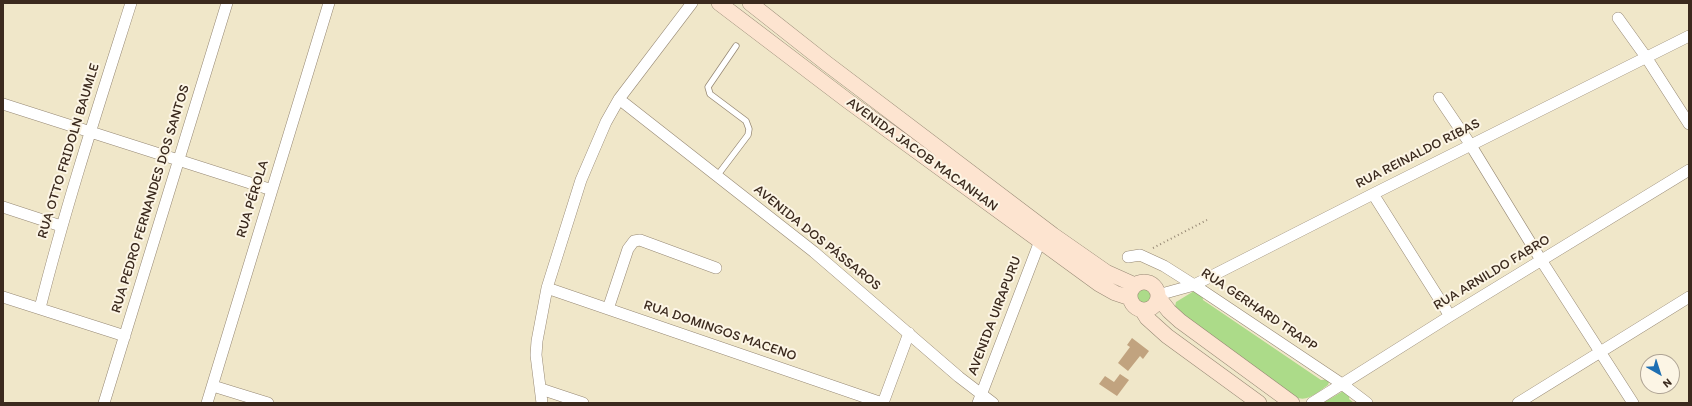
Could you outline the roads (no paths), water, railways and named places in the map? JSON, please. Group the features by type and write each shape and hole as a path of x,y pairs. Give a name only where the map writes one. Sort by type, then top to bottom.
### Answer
{"main road":[{"name":"AVENIDA JACOB MACANHAN","path":"719,3 836,93 1099,284 1115,293 1132,291"},
{"name":"AVENIDA JACOB MACANHAN","path":"750,3 826,63 1053,235 1132,291"},
{"path":"1259,403 1167,336 1147,318 1142,310 1134,306 1132,291 1139,283 1148,282 1156,288 1158,296 1169,311 1180,321 1292,403"},
{"path":"1142,310 1147,310 1155,305 1158,296"}],"street":[{"name":"RUA PEDRO FERNANDES DOS SANTOS","path":"104,403 126,336 178,160 227,3"},
{"name":"RUA PÉROLA","path":"207,403 329,3"},
{"path":"542,403 536,355 537,341 547,288 582,180 606,122 619,100 692,3"},
{"name":"RUA OTTO FRIDOLN BAUMLE","path":"40,308 61,226 128,4"},
{"path":"1618,18 1646,57 1689,124"},
{"name":"RUA REINALDO RIBAS","path":"1158,296 1194,285 1470,144 1689,36"},
{"path":"1439,98 1470,144 1541,260 1633,403"},
{"name":"AVENIDA DOS PÁSSAROS","path":"619,100 814,252 909,333 980,399 993,403"},
{"path":"3,104 272,190"},
{"name":"RUA ARNILDO FABRO","path":"1312,403 1450,316 1689,170"},
{"path":"1373,194 1450,316"},
{"path":"3,207 61,226"},
{"path":"608,309 628,249 634,241 640,240 716,268"},
{"name":"AVENIDA UIRAPURU","path":"980,399 1040,241"},
{"name":"RUA GERHARD TRAPP","path":"1128,257 1140,255 1164,266 1342,384 1367,403"},
{"name":"RUA DOMINGOS MACENO","path":"547,288 883,403"},
{"path":"3,297 126,336"},
{"path":"1518,403 1689,297"},
{"path":"883,403 909,333"},
{"path":"213,386 268,403"},
{"path":"541,389 583,403"}],"lane":[{"path":"717,176 748,135 749,129 746,121 710,94 708,87 736,46"}]}
